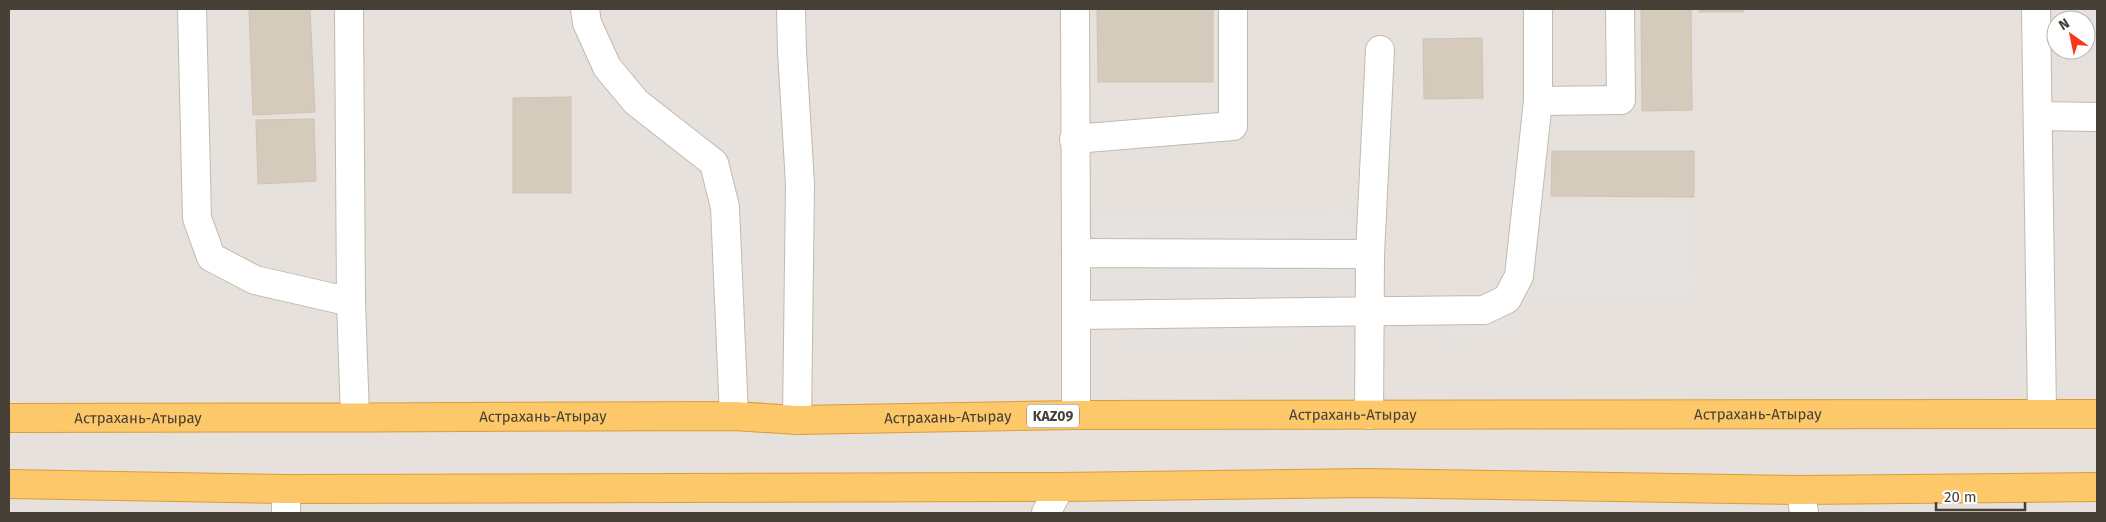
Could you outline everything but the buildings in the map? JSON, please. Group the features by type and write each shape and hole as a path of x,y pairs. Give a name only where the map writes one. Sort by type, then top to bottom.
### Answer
{"highway":[{"name":"Астрахань-Атырау","path":"9,418 289,420 355,417 734,416 798,420 1076,415 2097,414"},
{"path":"9,484 286,501 1366,483 1802,502 2097,487"}],"lane":[{"path":"192,9 197,218 212,257 255,280 350,302"},
{"path":"349,9 350,302 355,417"},
{"path":"585,9 587,23 607,67 636,102 714,163 725,207 734,416"},
{"path":"792,9 792,51 800,184 798,420"},
{"path":"1075,9 1076,415"},
{"path":"1074,139 1233,126 1233,9"},
{"path":"1076,315 1484,310 1508,299 1519,276 1538,101 1538,9"},
{"path":"1538,101 1621,100 1620,9"},
{"path":"2036,9 2042,413"},
{"path":"1369,415 1370,254 1380,50"},
{"path":"2038,116 2097,117"},
{"path":"1076,253 1370,254"},
{"path":"1046,513 1060,487"}],"shaded area":[{"path":"9,9 2097,9 2097,513 9,513"},
{"path":"1691,208 1692,298 1537,299 1537,210"},
{"path":"1348,212 1348,281 1095,282 1094,213"},
{"path":"1302,292 1303,336 1133,339 1132,295"},
{"path":"1519,315 1519,335 1446,337 1445,316"}]}
